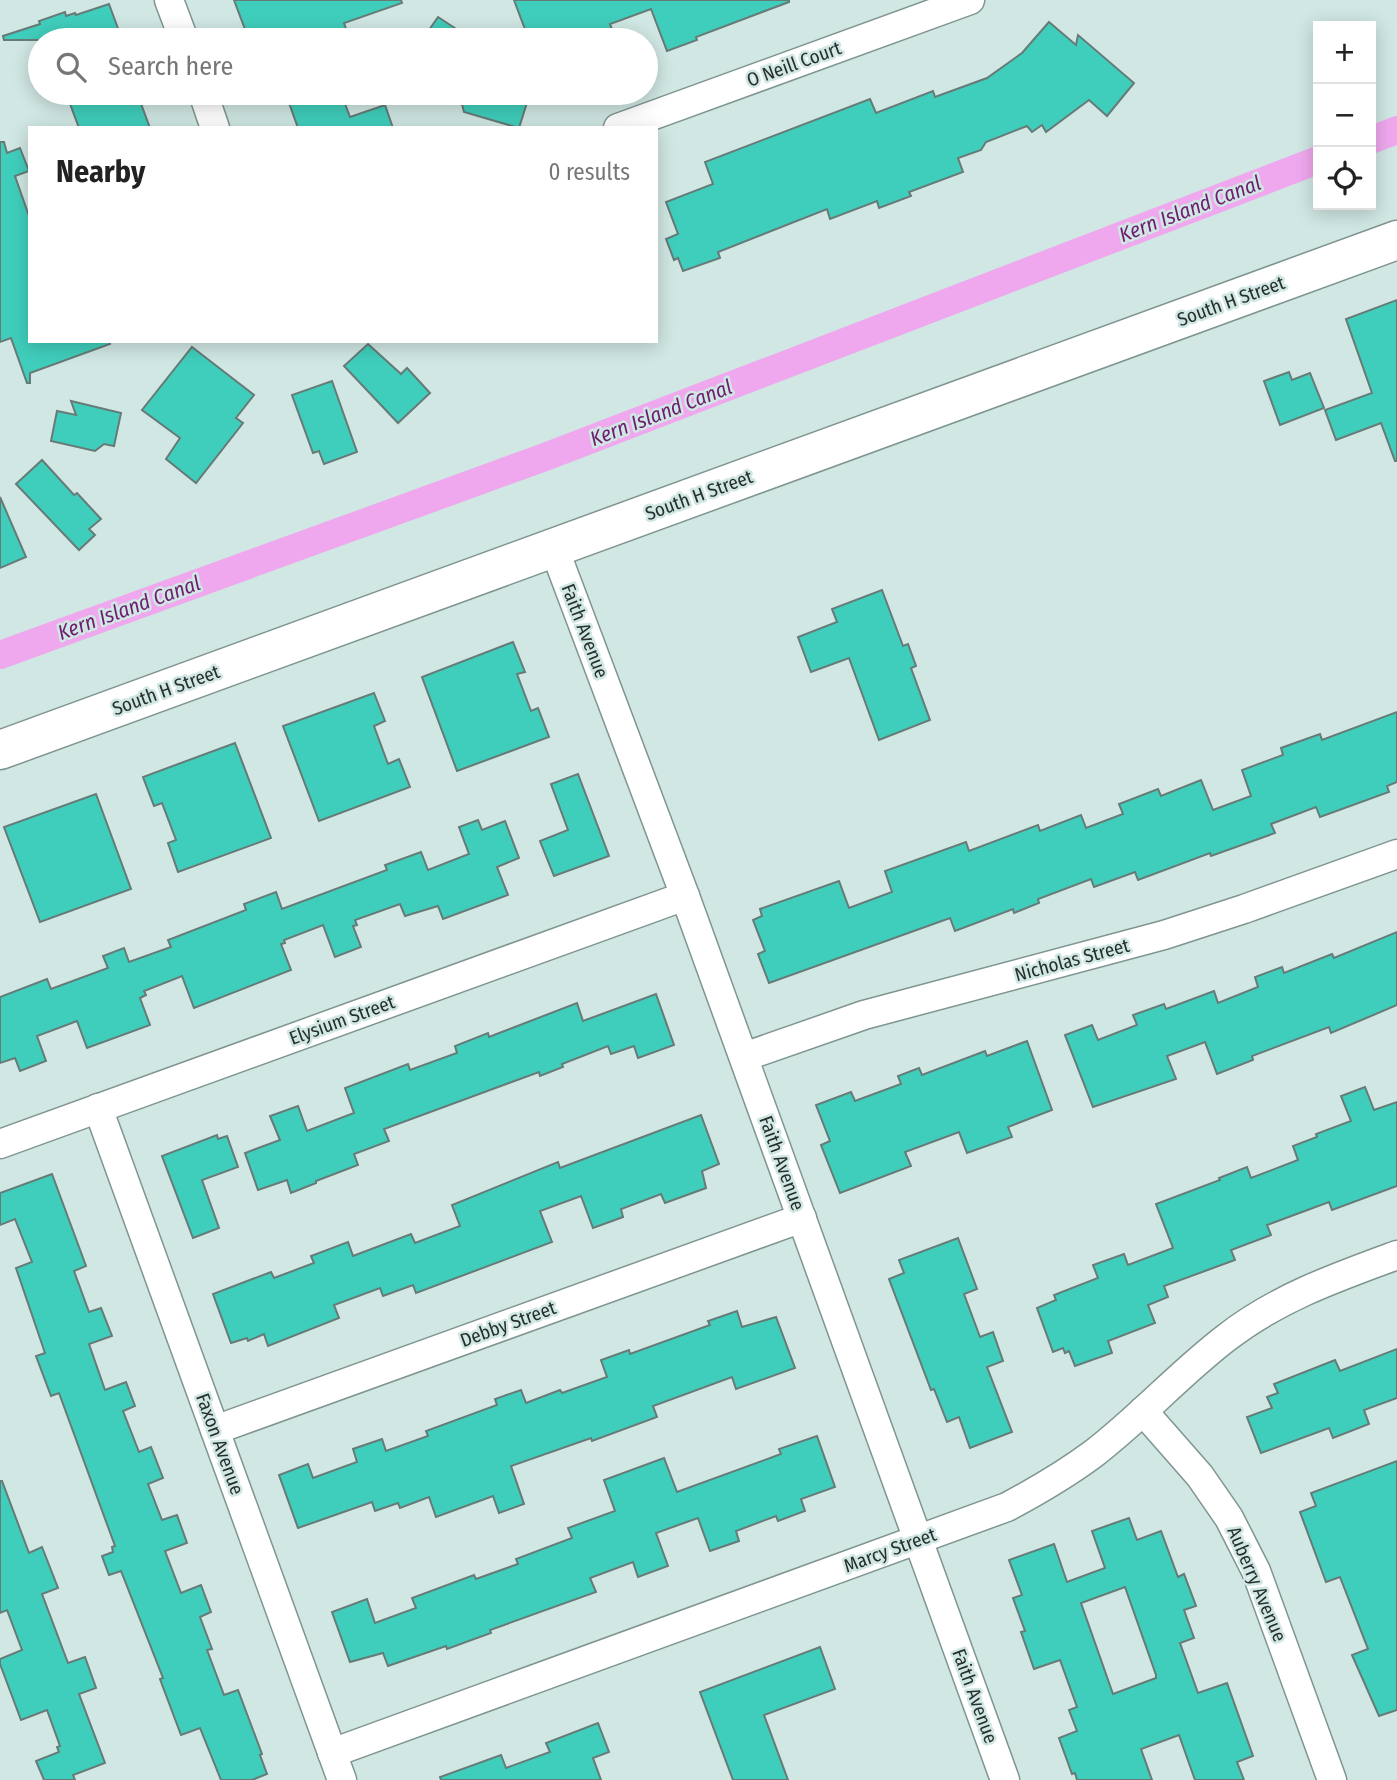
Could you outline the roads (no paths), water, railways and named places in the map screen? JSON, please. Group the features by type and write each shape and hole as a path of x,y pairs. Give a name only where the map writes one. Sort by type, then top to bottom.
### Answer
{"street":[{"path":"169,0 180,28"},
{"name":"O Neill Court","path":"624,126 970,0"},
{"path":"207,105 214,126"},
{"name":"South H Street","path":"0,750 1397,240"},
{"name":"Faith Avenue","path":"554,548 685,895 1006,1780"},
{"name":"Nicholas Street","path":"744,1057 864,1015 1164,935 1397,854"},
{"name":"Elysium Street","path":"0,1144 685,895"},
{"name":"Faxon Avenue","path":"98,1108 341,1780"},
{"name":"Debby Street","path":"215,1430 802,1218"},
{"name":"Marcy Street","path":"332,1753 1007,1507 1052,1482 1094,1453 1226,1338 1268,1310 1314,1286 1397,1255"},
{"name":"Auberry Avenue","path":"1143,1411 1200,1476 1229,1518 1256,1571 1332,1780"}],"waterway":[{"name":"Kern Island Canal","path":"1376,138 1397,130"},
{"name":"Kern Island Canal","path":"0,655 545,457 1313,162"}]}
